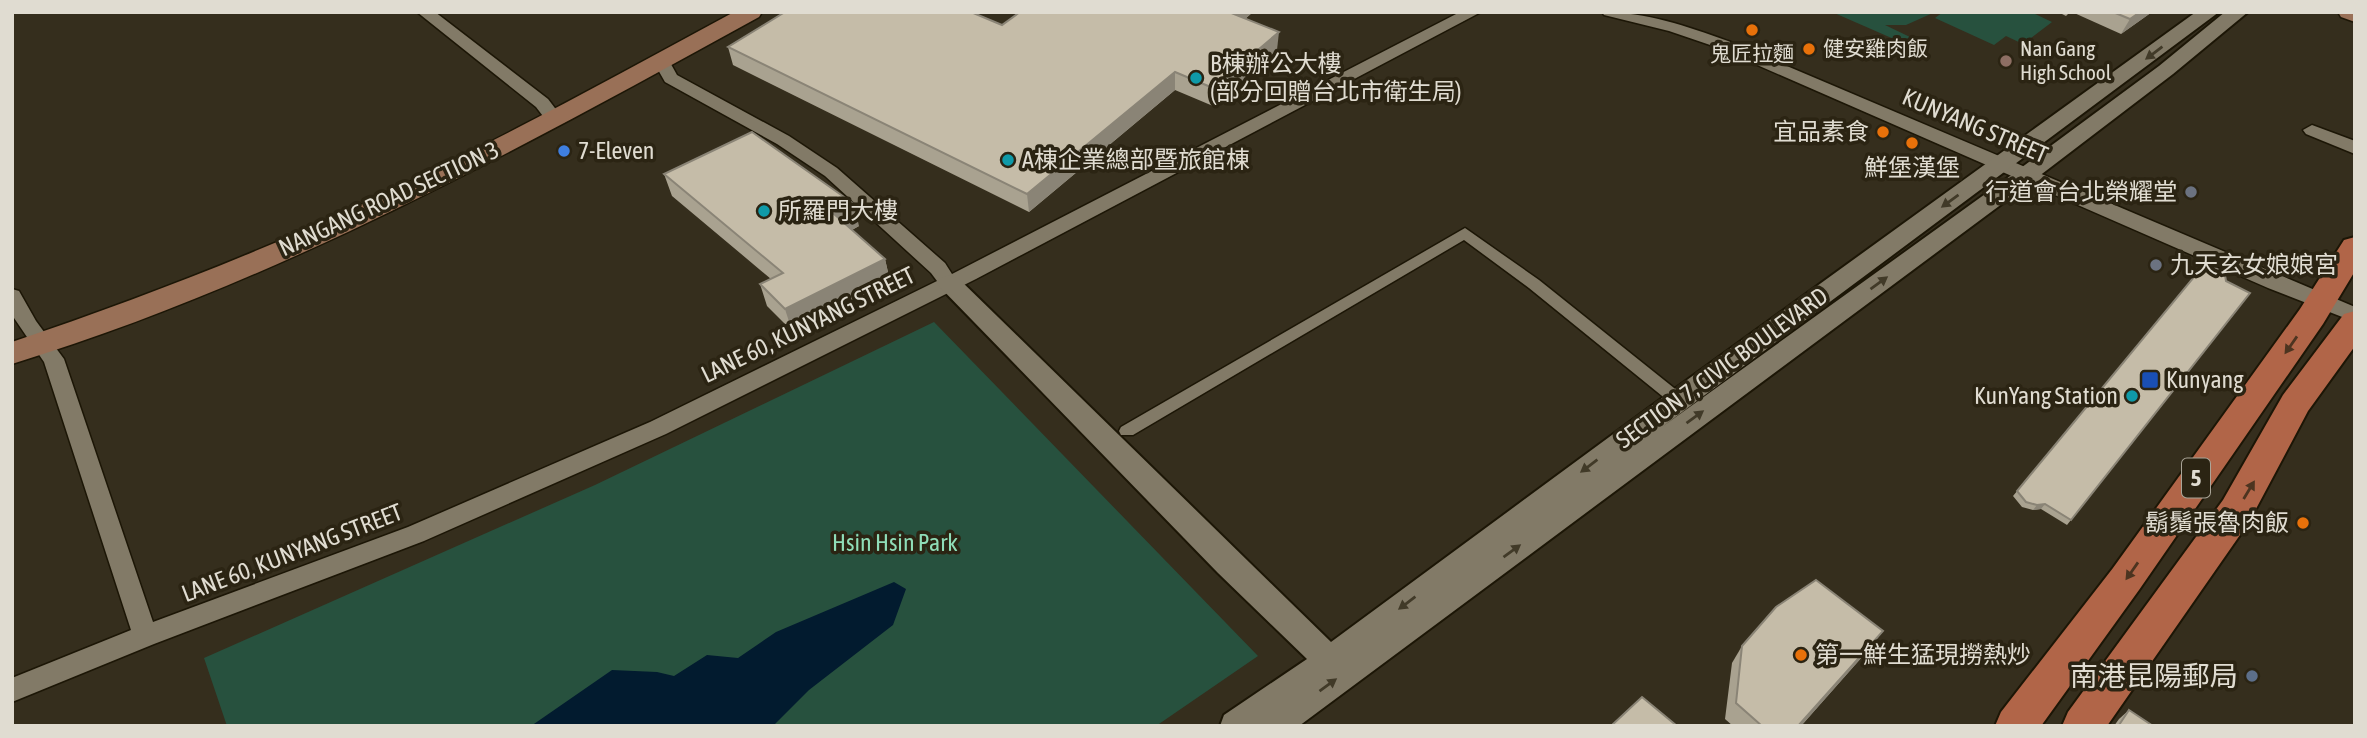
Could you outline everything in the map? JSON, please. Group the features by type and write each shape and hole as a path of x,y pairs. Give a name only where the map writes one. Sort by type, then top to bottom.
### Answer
{"main road":[{"name":"NANGANG ROAD SECTION 3","path":"12,353 202,282 351,220 555,120 751,12"},
{"path":"2348,12 2355,15"},
{"name":"5","path":"2016,726 2126,579 2312,316 2355,247"},
{"name":"5","path":"2083,726 2236,511 2295,404 2355,322"}],"street":[{"path":"425,12 542,103 555,120"},
{"name":"LANE 60, KUNYANG STREET","path":"12,690 145,636 416,534 658,428 949,284 1473,12"},
{"name":"KUNYANG STREET","path":"1610,12 1674,27 1722,44 2355,315"},
{"name":"SECTION 7, CIVIC BOULEVARD","path":"1273,726 2014,169 2209,12"},
{"name":"SECTION 7, CIVIC BOULEVARD","path":"1236,726 1330,660 1678,400 2014,169 2166,70 2238,12"},
{"path":"661,61 671,78 783,140 831,172 939,268 949,284 1229,564 1330,660"},
{"path":"2312,130 2355,148"},
{"path":"1127,431 1465,233 1504,260 1678,400"},
{"path":"12,296 28,326 54,359 145,636"}],"green space":[{"path":"1832,12 1935,12 1906,25 1885,25 1910,37 1903,43"},
{"path":"1943,12 2031,12 2052,22 2023,44 2006,36 1994,45 1935,18"},
{"name":"Hsin Hsin Park","path":"934,322 1258,656 1156,726 227,726 204,658 595,485"}],"water":[{"path":"894,582 906,589 893,625 809,690 773,726 531,726 612,670 657,672 674,676 707,655 738,658 776,632"}],"building":[{"name":"A棟企業總部暨旅館棟","path":"785,12 971,12 1002,25 1020,12 1233,12 1231,13 1279,32 1213,88 1175,72 1027,194 728,47"},
{"path":"2113,12 2140,12 2130,19"},
{"path":"752,132 854,204 834,214 885,259 785,309 760,284 783,273 664,174"},
{"name":"KunYang Station","path":"2203,266 2217,269 2225,275 2226,281 2250,293 2071,520 2045,504 2026,502 2017,491"},
{"name":"第一鮮生猛現撈熱炒","path":"1816,580 1883,631 1798,726 1762,726 1736,703 1742,646 1776,607"},
{"path":"1642,697 1677,726 1611,726"},
{"path":"2129,710 2153,726 2120,726"}],"place":[{"name":"鬼匠拉麵","path":"1752,30"},
{"name":"健安雞肉飯","path":"1809,49"},
{"name":"Nan Gang High School","path":"2006,61"},
{"name":"B棟辦公大樓 (部分回贈台北市衛生局)","path":"1196,78"},
{"name":"宜品素食","path":"1883,132"},
{"name":"鮮堡漢堡","path":"1912,143"},
{"name":"7-Eleven","path":"564,151"},
{"name":"A棟企業總部暨旅館棟","path":"1008,160"},
{"name":"行道會台北榮耀堂","path":"2191,192"},
{"name":"所羅門大樓","path":"764,211"},
{"name":"九天玄女娘娘宮","path":"2156,265"},
{"name":"Kunyang","path":"2150,380"},
{"name":"KunYang Station","path":"2132,396"},
{"name":"鬍鬚張魯肉飯","path":"2303,523"},
{"name":"第一鮮生猛現撈熱炒","path":"1801,655"},
{"name":"南港昆陽郵局","path":"2252,676"}]}
